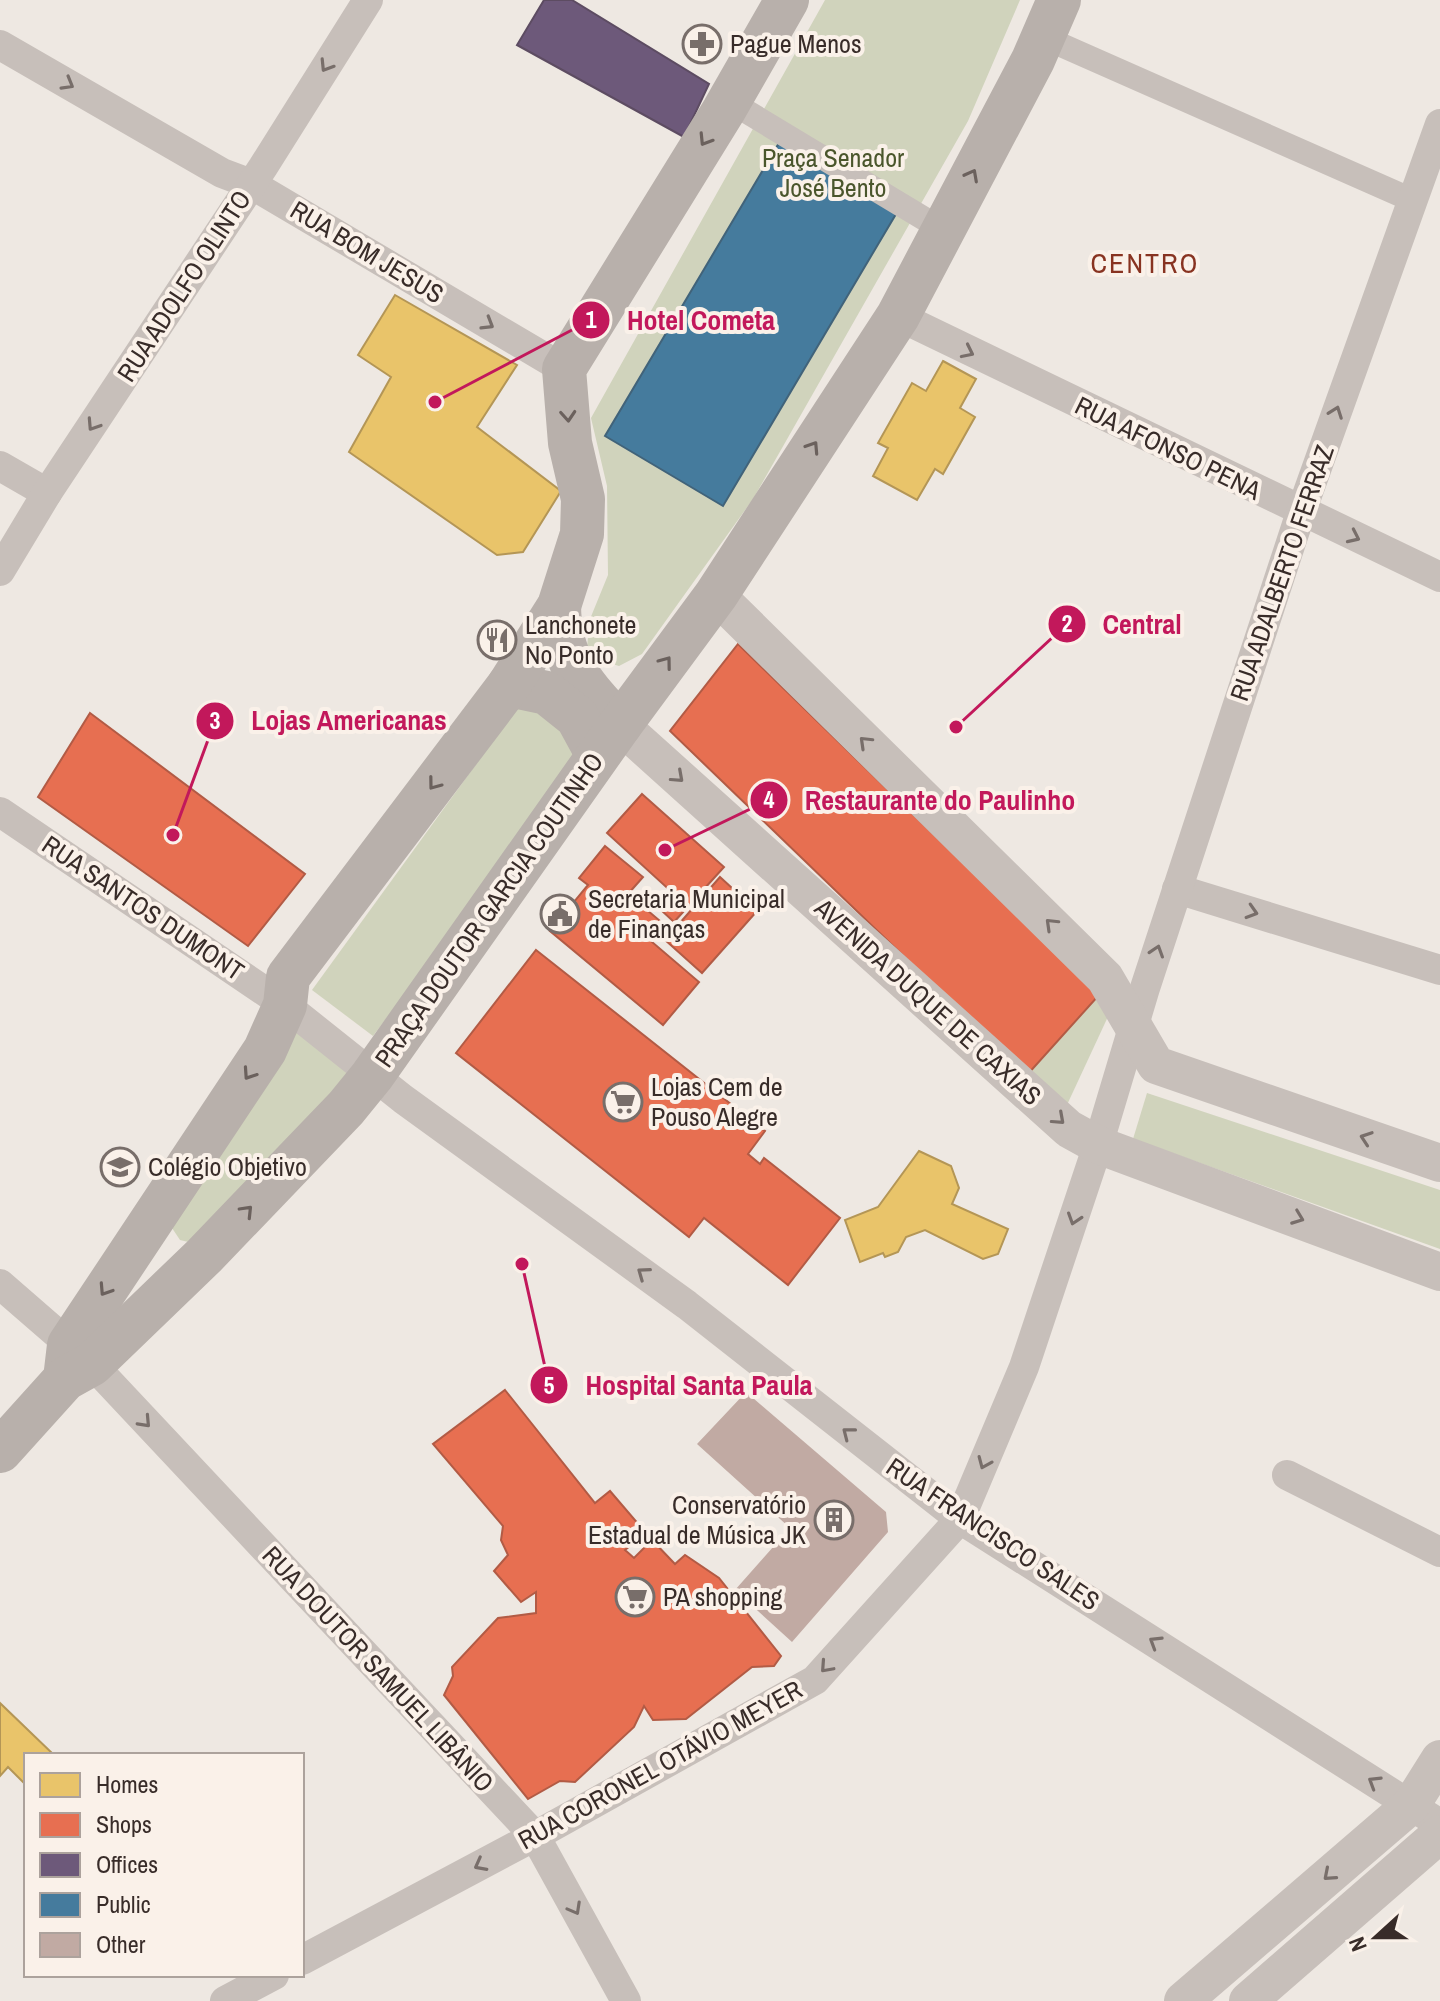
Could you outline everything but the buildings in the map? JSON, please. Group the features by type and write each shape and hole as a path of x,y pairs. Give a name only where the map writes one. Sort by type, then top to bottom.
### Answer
{"main road":[{"path":"75,1363 154,1217 265,1050 285,1005 288,977 509,685 559,606 583,523 583,499 570,443 564,369 729,101 787,0"},
{"path":"609,740 716,595 898,316 1051,19"},
{"path":"559,606 560,633 570,662 587,688 609,740"},
{"path":"509,685 547,693 609,740"},
{"name":"PRAÇA DOUTOR GARCIA COUTINHO","path":"372,1076 609,740"},
{"path":"0,1451 75,1363 204,1256 346,1108 372,1076"},
{"path":"154,1217 163,1240 174,1249 204,1256"}],"street":[{"name":"RUA ADOLFO OLINTO","path":"0,571 47,493 368,0"},
{"path":"1051,19 1412,200"},
{"name":"RUA BOM JESUS","path":"0,45 222,173 251,184 564,369"},
{"path":"729,101 943,230"},
{"name":"RUA ADALBERTO FERRAZ","path":"1134,1025 1301,512 1412,200 1437,140"},
{"name":"RUA AFONSO PENA","path":"898,316 1440,577"},
{"path":"0,466 47,493"},
{"path":"716,595 1105,978 1156,1065 1440,1163"},
{"name":"AVENIDA DUQUE DE CAXIAS","path":"609,740 1069,1129 1098,1145 1440,1272"},
{"name":"RUA SANTOS DUMONT","path":"0,812 285,1005"},
{"path":"1177,889 1440,970"},
{"name":"PRAÇA DOUTOR GARCIA COUTINHO","path":"285,1005 372,1076"},
{"path":"1098,1145 1134,1025"},
{"name":"RUA FRANCISCO SALES","path":"372,1076 687,1305 960,1519 1425,1814"},
{"name":"RUA CORONEL OTÁVIO MEYER","path":"304,1959 535,1836 815,1680 960,1519 1024,1367 1098,1145"},
{"name":"RUA DOUTOR SAMUEL LIBÂNIO","path":"0,1284 535,1836 626,2001"},
{"path":"1287,1475 1440,1552"},
{"path":"1183,2001 1425,1814 1440,1759"},
{"path":"1248,2001 1440,1834"},
{"path":"225,2001 270,1977"}],"green space":[{"name":"Praça Senador José Bento","path":"825,0 1020,0 968,121 753,499 642,654 619,666 599,660 587,647 590,619 608,575 607,486 591,418"},
{"path":"519,705 550,706 578,764 373,1036 312,990"},
{"path":"1099,995 1112,1008 1066,1107 1027,1075"},
{"path":"295,1027 357,1077 201,1245 180,1240 166,1219"},
{"path":"1147,1093 1440,1190 1440,1249 1133,1139"}],"place":[{"name":"Pague Menos","path":"702,44"},
{"name":"Hotel Cometa","path":"435,402"},
{"name":"Lanchonete No Ponto","path":"497,640"},
{"name":"Central","path":"956,727"},
{"name":"Lojas Americanas","path":"173,835"},
{"name":"Restaurante do Paulinho","path":"665,850"},
{"name":"Secretaria Municipal de Finanças","path":"560,914"},
{"name":"Lojas Cem de Pouso Alegre","path":"623,1102"},
{"name":"Colégio Objetivo","path":"120,1167"},
{"name":"Hospital Santa Paula","path":"522,1264"},
{"name":"Conservatório Estadual de Música JK","path":"834,1520"},
{"name":"PA shopping","path":"635,1597"}],"district":[{"name":"CENTRO","path":"1145,263"}]}
